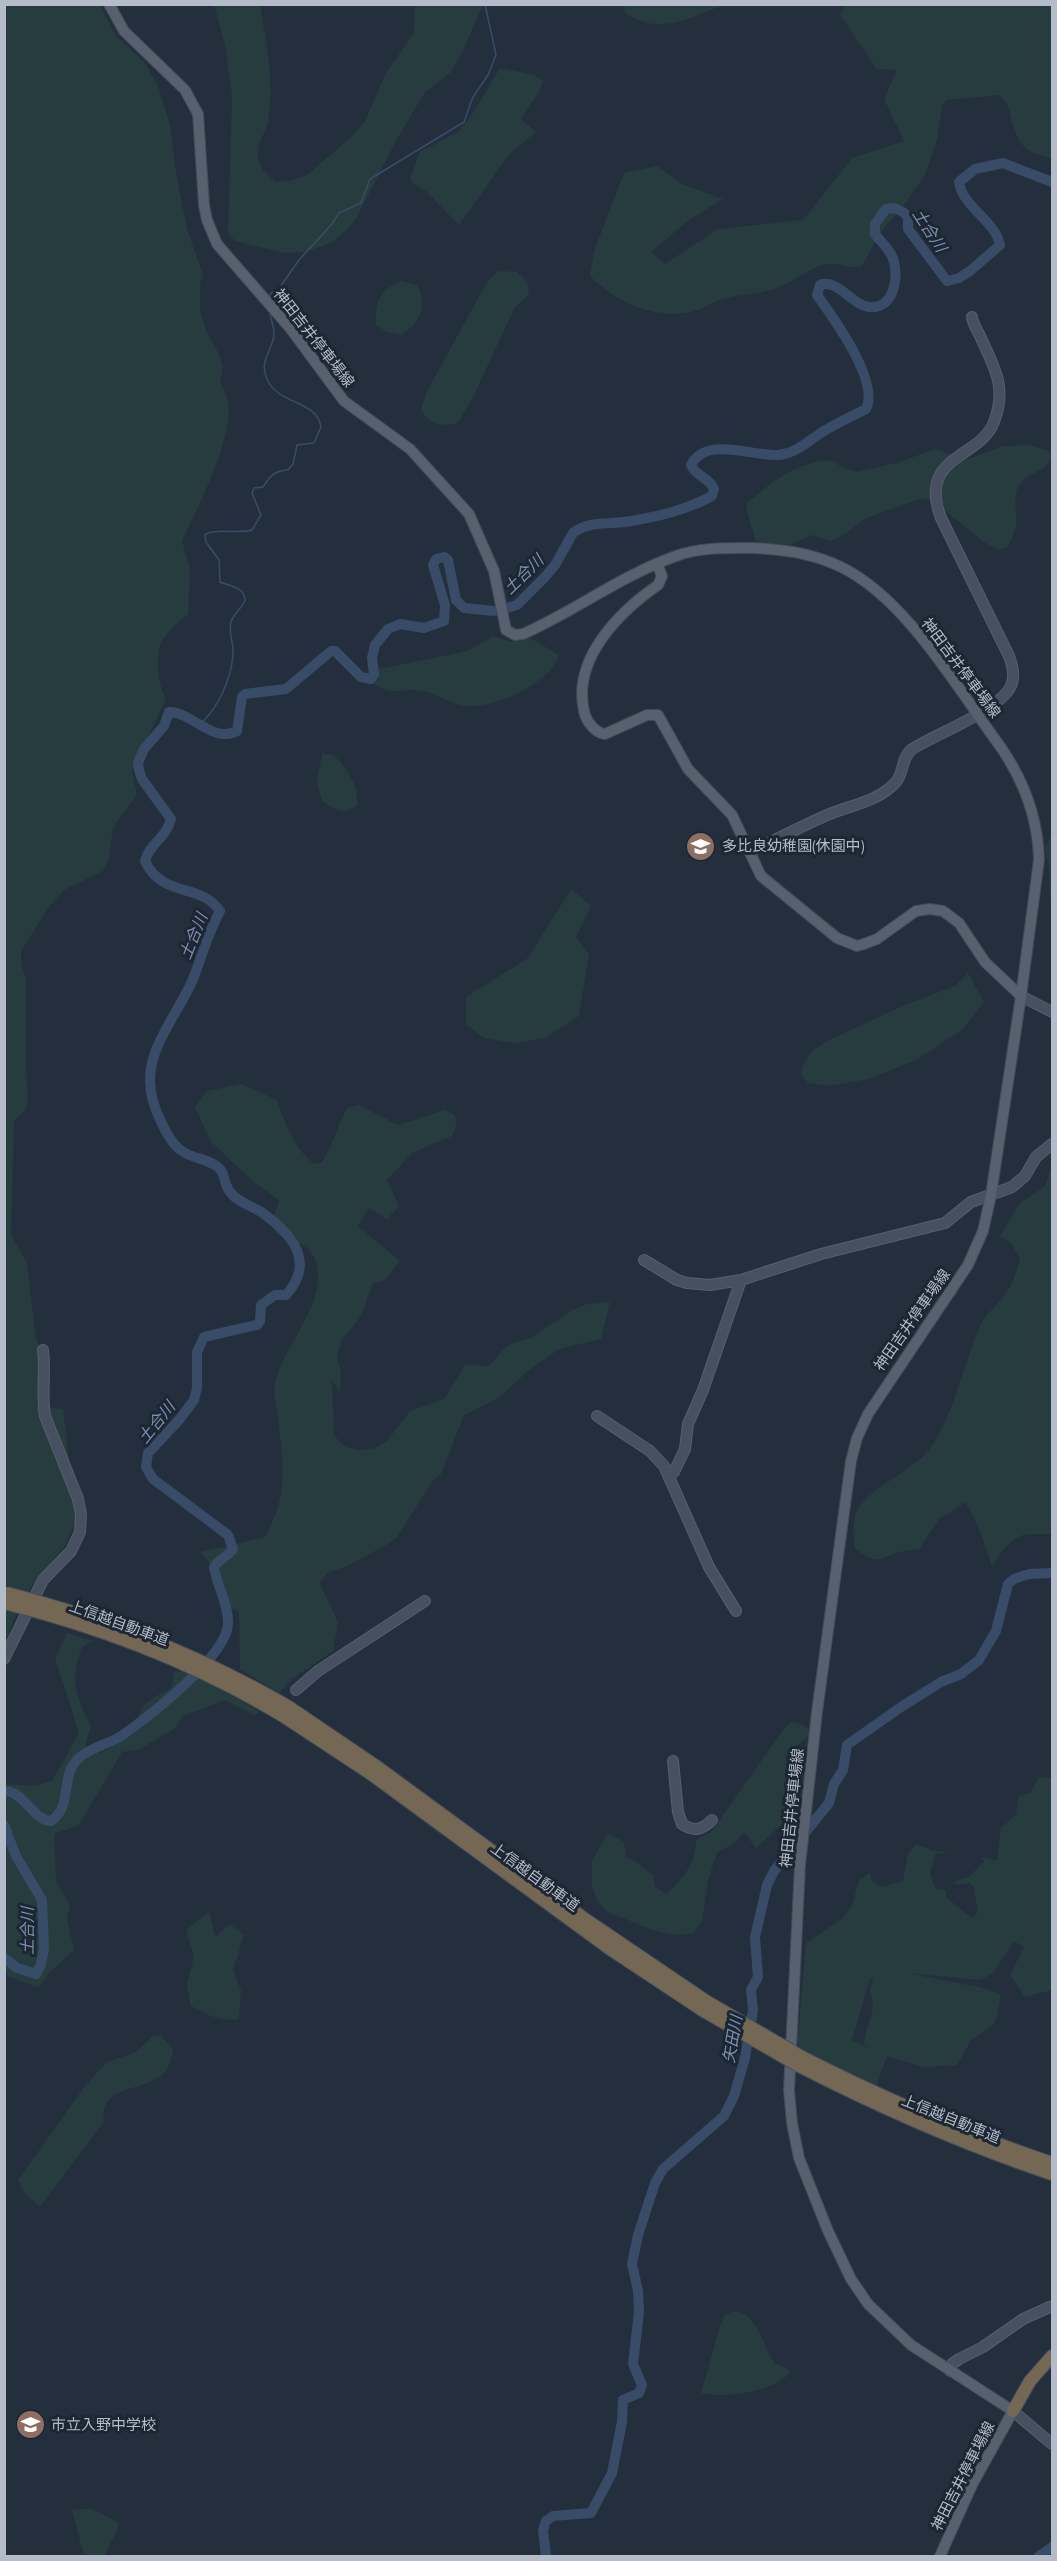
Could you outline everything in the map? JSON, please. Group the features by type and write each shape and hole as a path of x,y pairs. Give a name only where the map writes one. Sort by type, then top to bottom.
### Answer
{"highway":[{"name":"上信越自動車道","path":"5,1596 149,1648 286,1712 610,1949 800,2061 895,2113 1053,2176"},
{"name":"上信越自動車道","path":"800,2061 946,2125 1053,2163"},
{"path":"946,2125 1053,2157"},
{"path":"1013,2411 1030,2381 1040,2368 1053,2358"}],"main road":[{"name":"神田吉井停車場線","path":"108,4 124,31 185,90 198,114 204,205 210,232 217,244 290,328 344,401 410,448 464,508 491,561 506,630 515,635 523,634 657,564 684,553 765,548 810,555 843,567 869,584 904,618 1014,766 1030,804 1038,845 1034,906 992,1195 983,1231 968,1264 883,1390 857,1438 846,1490 817,1712 801,1865 789,2090 792,2123 799,2158 838,2255 860,2293 895,2332 950,2371 1013,2411 973,2483 940,2556"},
{"path":"657,564 662,576 658,585 609,629 590,659 583,689 587,721 600,734 605,734 652,713 658,715 688,769 732,815 761,876 837,938 857,946 877,939 916,911 930,909 943,911 959,923 985,962 1021,996"}],"street":[{"path":"750,852 827,815 861,805 887,789 897,781 903,760 911,750 992,706 1006,695 1012,684 1013,670 1009,656 941,518 935,491 944,470 959,454 990,431 1001,392 999,378 972,317"},
{"path":"1021,996 1053,1012"},
{"path":"644,1260 669,1276 687,1283 710,1286 741,1280 821,1254 945,1223 971,1202 1019,1182 1036,1157 1053,1144"},
{"path":"670,1475 674,1472 685,1449 688,1424 703,1390 741,1280"},
{"path":"4,1659 43,1580 71,1551 80,1532 81,1514 78,1500 45,1416 43,1350"},
{"path":"597,1416 650,1451 670,1475 709,1567 736,1611"},
{"path":"296,1689 318,1671 425,1601"},
{"path":"673,1761 678,1812 682,1824 690,1829 699,1829 712,1820"},
{"path":"950,2371 952,2364 959,2359 983,2347 1023,2319 1053,2306"},
{"path":"1013,2411 1053,2444"}],"green space":[{"path":"624,4 725,5 675,23 651,24 625,13"},
{"path":"5,5 100,5 116,36 145,63 158,86 170,125 177,179 187,229 203,275 200,284 200,310 207,333 218,352 223,368 220,383 226,393 228,410 227,428 222,448 206,490 182,541 190,568 188,614 166,635 159,649 158,672 166,699 132,771 137,795 113,827 109,859 103,871 64,890 48,908 21,951 21,963 26,979 28,1097 26,1109 14,1121 11,1235 27,1263 35,1332 42,1362 36,1406 63,1409 76,1519 65,1546 33,1584 13,1621 5,1644"},
{"path":"214,5 260,5 271,92 268,121 258,147 258,157 264,171 277,182 290,181 307,175 351,137 365,121 386,73 414,33 415,5 483,5 462,53 450,73 425,92 398,137 357,217 346,231 330,243 306,252 284,253 235,241 228,233 232,97 225,44"},
{"path":"846,5 1052,5 1052,159 1032,152 1023,145 1018,138 1008,106 999,95 947,100 942,105 937,140 926,173 907,201 880,233 862,266 827,264 814,268 777,288 722,299 698,310 684,313 669,314 640,308 613,295 601,286 590,276 594,251 624,173 657,166 684,185 723,199 689,220 651,252 665,264 718,229 803,220 852,158 904,141 884,99 897,70 877,69 840,15"},
{"path":"500,68 534,75 543,81 540,90 521,119 536,132 510,153 459,225 410,178 420,152 458,132 473,113"},
{"path":"499,271 517,272 527,282 529,294 515,307 473,397 458,423 436,424 428,419 421,410 426,393 487,282"},
{"path":"401,281 417,285 422,306 413,325 401,335 387,332 376,325 376,317 378,303 383,293"},
{"path":"1029,445 1047,450 1052,456 1041,470 1026,478 1018,487 1015,496 1015,528 1007,547 998,550 984,542 933,501 923,498 866,518 845,534 831,541 812,535 790,545 756,542 747,503 776,480 807,464 832,460 843,468 857,472 900,462 934,449 968,459 1003,446"},
{"path":"493,636 511,642 530,638 559,655 554,665 533,684 506,699 478,706 460,705 423,691 394,691 374,684 372,675 379,669 468,651"},
{"path":"322,754 334,755 344,766 354,785 357,806 343,811 322,801 317,781"},
{"path":"1052,834 1052,900 1050,903 1049,869 1045,848"},
{"path":"571,889 591,906 576,937 589,954 579,1016 545,1038 513,1043 484,1038 466,1024 466,997 528,958"},
{"path":"968,973 984,1002 963,1029 918,1059 869,1079 828,1086 808,1083 801,1074 803,1065 813,1050 829,1040 905,1005 955,986"},
{"path":"242,1084 277,1100 295,1143 314,1164 322,1162 326,1156 347,1108 359,1105 398,1125 445,1110 454,1114 457,1122 452,1136 412,1153 387,1180 399,1206 387,1219 369,1208 358,1226 400,1261 385,1280 373,1283 361,1316 341,1341 337,1358 341,1371 340,1392 332,1381 334,1436 346,1447 359,1450 374,1449 387,1441 410,1411 444,1399 465,1365 489,1366 511,1344 531,1338 571,1311 587,1304 610,1302 601,1339 559,1349 528,1371 500,1397 464,1415 441,1474 432,1482 397,1537 347,1566 328,1573 319,1582 338,1622 333,1651 292,1679 279,1693 240,1669 239,1612 228,1606 223,1580 201,1552 265,1537 273,1522 281,1493 282,1478 275,1385 279,1370 310,1311 318,1281 317,1266 311,1252 302,1245 280,1236 271,1226 279,1200 255,1183 211,1142 195,1107 207,1091"},
{"path":"1052,1165 1052,1533 1026,1534 1018,1537 1004,1548 992,1567 980,1531 966,1502 939,1519 919,1549 902,1551 878,1559 868,1557 855,1549 856,1513 869,1496 921,1458 937,1438 951,1407 981,1324 1007,1292 1017,1269 1020,1259 1011,1243 1000,1236 1020,1203 1045,1186"},
{"path":"67,1633 93,1641 82,1647 75,1679 81,1706 91,1726 85,1746 100,1753 134,1734 141,1710 149,1701 171,1688 174,1672 187,1670 260,1712 255,1715 225,1700 183,1716 174,1729 140,1749 122,1752 79,1825 54,1834 56,1881 70,1905 67,1918 74,1950 50,1972 40,1986 36,1987 8,1976 5,1970 4,1784 35,1786 52,1781 79,1733 55,1658"},
{"path":"791,1722 801,1724 810,1730 809,1735 785,1757 801,1775 790,1788 793,1814 756,1848 744,1832 737,1841 717,1853 708,1880 702,1921 693,1933 677,1935 652,1930 606,1911 597,1900 592,1885 592,1861 608,1833 624,1842 626,1858 630,1858 653,1875 655,1887 666,1894 678,1883 691,1863 696,1840 712,1831"},
{"path":"1039,1777 1052,1778 1052,1990 1025,1997 1010,1975 1024,1947 1014,1941 992,1974 980,1980 907,1973 983,1988 1001,1994 997,2017 993,2025 971,2040 957,2065 924,2067 887,2056 876,2087 797,2050 806,1943 843,1918 852,1906 859,1880 870,1873 872,1881 882,1887 903,1881 908,1854 916,1844 935,1851 953,1852 935,1854 930,1873 935,1889 946,1890 946,1897 972,1918 978,1912 974,1887 969,1883 956,1885 955,1881 969,1877 984,1861 981,1857 997,1861 1001,1828 1016,1814 1019,1796 1030,1793","holes":["874,1977 870,1991 873,2008 864,2044 873,2050 852,2040 870,1979"]},
{"path":"209,1912 215,1937 230,1924 244,1935 233,1970 241,1990 239,2019 220,2019 191,2006 187,1985 194,1956 186,1930"},
{"path":"153,2036 161,2036 173,2049 167,2068 154,2080 115,2095 108,2101 104,2110 104,2122 40,2207 25,2194 18,2180 85,2086 107,2062 136,2052"},
{"path":"734,2311 742,2313 755,2324 775,2364 785,2367 790,2372 783,2379 762,2389 722,2395 701,2393 720,2326 725,2315"},
{"path":"92,2509 118,2522 118,2529 104,2556 84,2556 72,2510"}],"waterway":[{"path":"270,297 339,213 361,203 370,179 464,122 473,97 488,75 496,55 485,4"},
{"name":"土合川","path":"4,1791 18,1796 39,1816 51,1821 62,1807 69,1773 79,1758 123,1735 167,1700 201,1668 224,1637 228,1617 214,1567 233,1549 228,1535 153,1479 146,1467 148,1453 194,1400 197,1388 197,1352 204,1337 257,1325 260,1321 261,1305 275,1295 286,1295 295,1283 299,1272 300,1261 297,1251 284,1231 264,1214 233,1196 219,1168 179,1149 162,1124 153,1101 150,1084 155,1052 193,979 208,936 220,911 202,896 162,881 145,861 150,850 166,831 171,819 142,779 138,763 144,749 164,726 169,712 178,713 219,734 237,731 242,697 245,694 286,689 331,651 335,651 361,677 371,679 374,674 372,658 375,645 388,629 400,624 424,628 444,621 445,605 433,565 436,559 444,557 448,560 456,600 464,608 494,611 517,605 555,565 573,533 579,529 586,526 663,515 712,496 714,489 712,485 691,465 698,456 719,449 769,455 785,454 866,409 869,397 861,367 853,350 817,295 820,285 833,285 856,302 869,307 885,303 890,297 895,281 894,263 891,253 875,234 875,224 886,209 894,208 908,217 908,229 947,281 959,278 1000,245 992,228 966,199 959,182 975,169 1003,163 1052,182"},
{"path":"200,724 213,710 227,682 233,654 231,622 245,599 239,589 220,582 219,560 206,542 205,535 213,532 252,530 261,515 252,493 254,488 263,487 273,474 288,470 293,464 297,445 314,443 321,427 313,412 275,390 265,375 265,362 274,333 270,314"},
{"name":"矢田川","path":"546,2556 543,2530 546,2521 553,2516 591,2513 612,2473 622,2422 623,2400 639,2393 642,2385 633,2364 639,2312 638,2291 632,2264 638,2235 655,2183 663,2169 724,2116 734,2096 745,2058 753,2010 751,1990 758,1977 755,1937 767,1885 774,1871 829,1803 834,1784 843,1770 847,1745 901,1707 941,1682 961,1674 979,1660 996,1631 1008,1584 1014,1579 1029,1574 1052,1573"},
{"name":"土合川","path":"4,1825 16,1856 42,1900 44,1948 41,1965 36,1974 17,1968 4,1958"},
{"path":"1039,2556 1052,2547"}],"place":[{"name":"多比良幼稚園(休園中)","path":"701,846"},
{"name":"市立入野中学校","path":"30,2425"}]}
